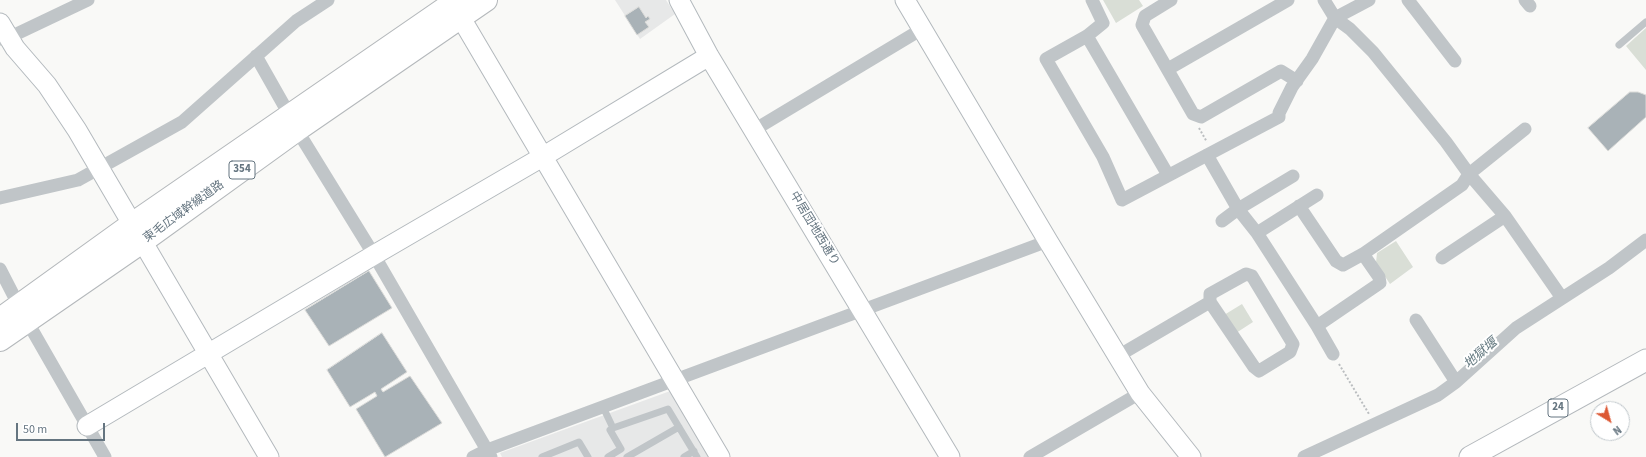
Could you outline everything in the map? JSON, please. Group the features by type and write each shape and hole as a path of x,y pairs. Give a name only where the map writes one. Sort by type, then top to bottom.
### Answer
{"highway":[{"name":"東毛広域幹線道路","path":"0,340 23,314 294,123 455,5 486,0"},
{"name":"東毛広域幹線道路","path":"0,319 23,314"}],"main road":[{"name":"24","path":"1470,457 1645,361"}],"street":[{"path":"88,0 2,33 47,85 100,168 269,457"},
{"path":"0,198 78,180 182,122 296,21 328,0"},
{"name":"中居団地西通り","path":"679,0 709,56 950,457"},
{"path":"905,0 1140,393 1191,457"},
{"path":"1092,0 1103,23 1087,36 1046,59 1103,157 1122,200 1279,117 1279,113 1297,81 1312,59 1335,18 1369,0"},
{"path":"1171,0 1145,16 1142,24 1193,114 1201,117 1281,71 1297,81"},
{"path":"1168,69 1288,0"},
{"path":"1324,0 1335,18 1350,29 1373,52 1446,142 1469,174 1505,216 1562,298"},
{"path":"1408,0 1455,61"},
{"path":"455,5 674,381 720,457"},
{"path":"754,130 922,29"},
{"path":"1087,36 1168,175"},
{"path":"256,56 294,123 374,255 489,454"},
{"path":"87,426 374,255 544,156 709,56"},
{"path":"1299,206 1336,261 1344,265 1363,254 1462,185 1469,174 1525,129"},
{"path":"1209,154 1238,209 1257,233 1317,326 1333,354"},
{"path":"1222,222 1238,209 1293,176"},
{"path":"1257,233 1317,196"},
{"path":"1442,258 1505,216"},
{"path":"1304,457 1438,395 1456,382 1516,328 1609,268 1646,240"},
{"path":"473,457 489,454 603,407 1048,241"},
{"path":"1317,326 1380,283 1379,277 1363,254"},
{"path":"0,269 23,314 105,457"},
{"path":"1246,274 1252,276 1293,344 1290,352 1259,371 1254,367 1210,302 1210,294 1246,274"},
{"path":"1118,356 1210,302"},
{"path":"1416,320 1456,382"},
{"path":"1030,457 1140,393"}],"lane":[{"path":"1619,45 1646,22"},
{"path":"603,407 613,428"},
{"path":"679,427 626,457 610,430 668,409 696,454 684,457"},
{"path":"542,457 579,442 588,457"},
{"path":"608,457 621,449"}],"path":[{"path":"1199,116 1196,122 1209,154"},
{"path":"1333,354 1374,424"}],"shaded area":[{"path":"615,0 666,0 675,14 640,39"},
{"path":"1103,0 1139,0 1143,6 1116,23"},
{"path":"1646,28 1646,70 1626,46"},
{"path":"1396,241 1413,267 1390,284 1376,263 1377,253"},
{"path":"1242,304 1253,322 1236,333 1224,315"},
{"path":"673,390 713,457 502,457 500,453"}],"building":[{"path":"639,7 646,18 648,16 650,19 645,22 649,27 637,35 625,16"},
{"path":"1630,92 1638,92 1646,95 1646,117 1608,151 1588,128"},
{"path":"369,271 392,308 329,346 305,310"},
{"path":"382,333 407,372 381,389 383,392 410,376 442,423 385,457 356,409 377,396 375,392 350,407 327,370"}],"water label":[{"name":"地獄堰","path":"1481,354"}]}
